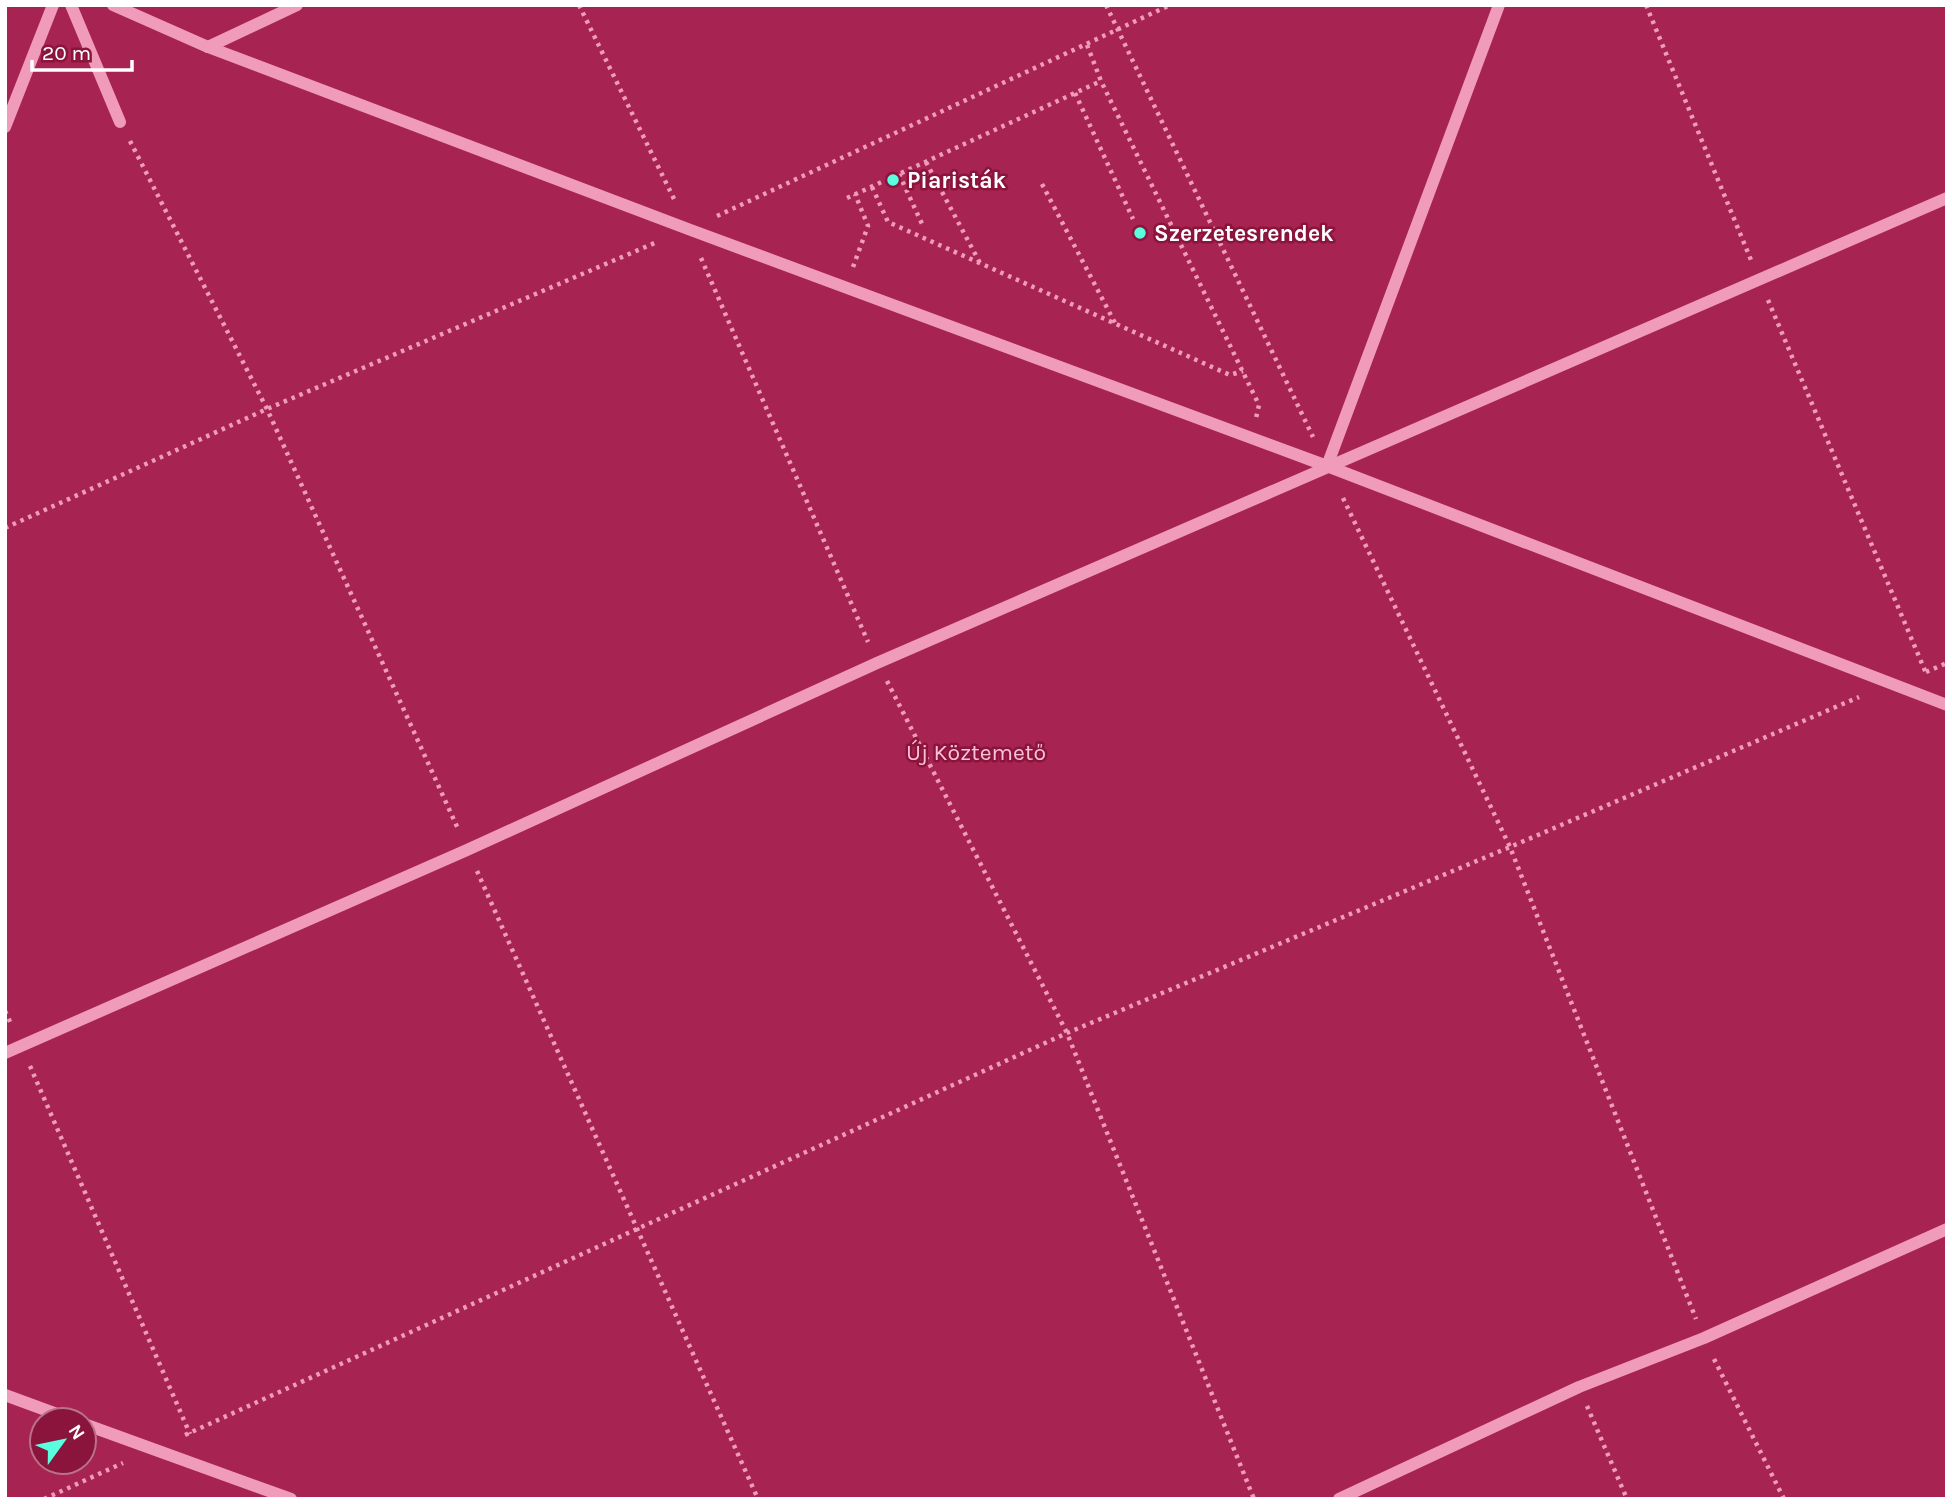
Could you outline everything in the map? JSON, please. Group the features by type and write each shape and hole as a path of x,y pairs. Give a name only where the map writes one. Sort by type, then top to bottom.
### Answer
{"lane":[{"path":"5,127 53,5"},
{"path":"71,5 120,122"},
{"path":"113,5 208,47 688,229 1327,466 1942,703"},
{"path":"208,47 297,5"},
{"path":"1327,466 1499,5"},
{"path":"5,1053 467,849 877,663 1947,198"},
{"path":"1339,1499 1579,1387 1704,1338 1947,1228"},
{"path":"5,1395 35,1406"},
{"path":"98,1429 204,1465 291,1499"}],"path":[{"path":"579,5 688,229 877,663 1067,1034 1254,1499"},
{"path":"1106,5 1510,847 1704,1338 1784,1499"},
{"path":"5,528 267,409 688,229 1170,5"},
{"path":"1646,5 1759,280 1926,672 1942,703"},
{"path":"1087,45 1101,81 1259,405 1252,438"},
{"path":"847,198 1101,81"},
{"path":"1075,93 1133,219"},
{"path":"120,122 267,409 758,1499"},
{"path":"926,162 980,263"},
{"path":"899,174 923,226"},
{"path":"1042,184 1115,324"},
{"path":"872,187 888,222 1230,375 1243,371"},
{"path":"845,287 868,226 855,194"},
{"path":"44,1499 1067,1034 1890,683 1947,663"},
{"path":"5,1011 204,1465"},
{"path":"1579,1387 1627,1499"}],"green space":[{"name":"Új Köztemető","path":"5,5 1947,5 1947,1499 5,1499"}],"place":[{"name":"Piaristák","path":"893,180"},
{"name":"Szerzetesrendek","path":"1140,233"}]}
